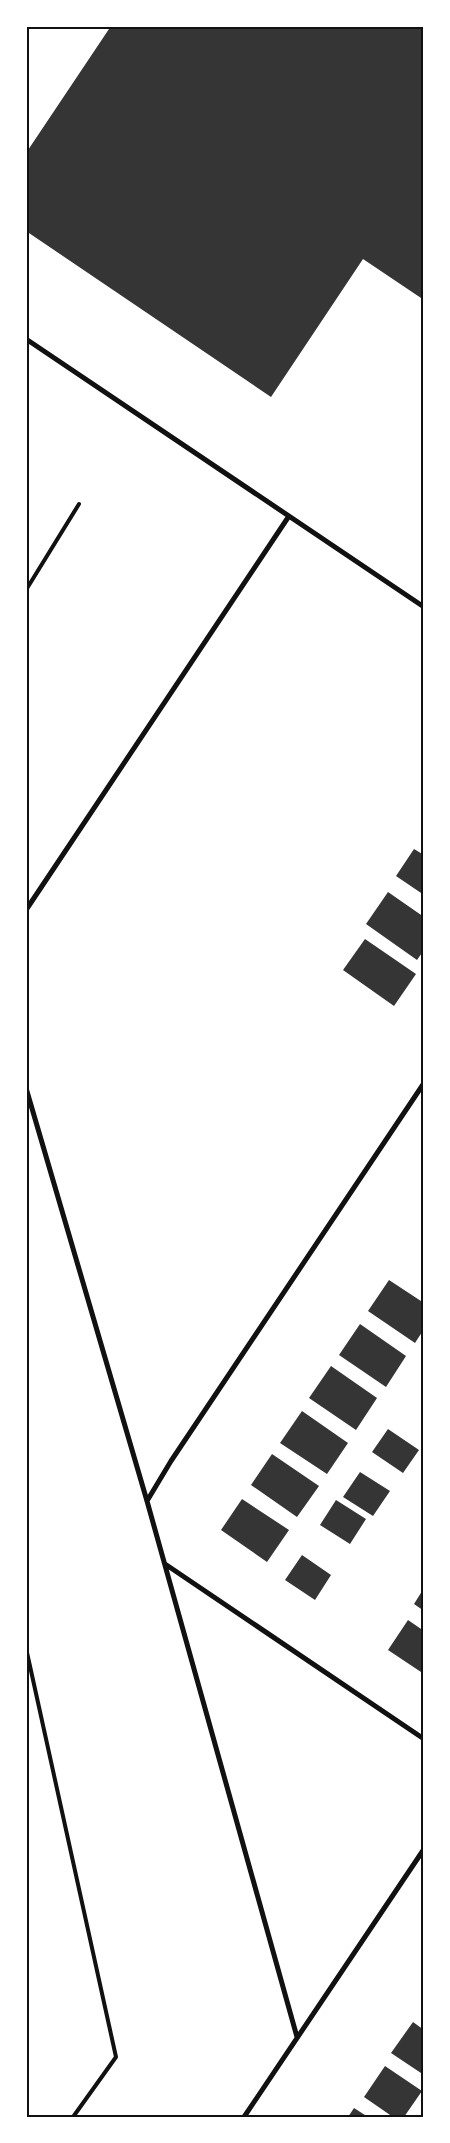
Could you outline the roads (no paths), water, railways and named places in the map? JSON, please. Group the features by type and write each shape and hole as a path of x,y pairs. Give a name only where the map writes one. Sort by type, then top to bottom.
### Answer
{"street":[{"path":"26,340 424,607"},
{"path":"26,910 289,516"},
{"path":"147,1501 171,1461 424,1083"},
{"path":"26,1088 165,1564 297,2037"},
{"path":"165,1564 424,1739"},
{"path":"244,2117 424,1848"}],"lane":[{"path":"26,590 79,504"},
{"path":"26,1648 116,2057 73,2117"}]}
